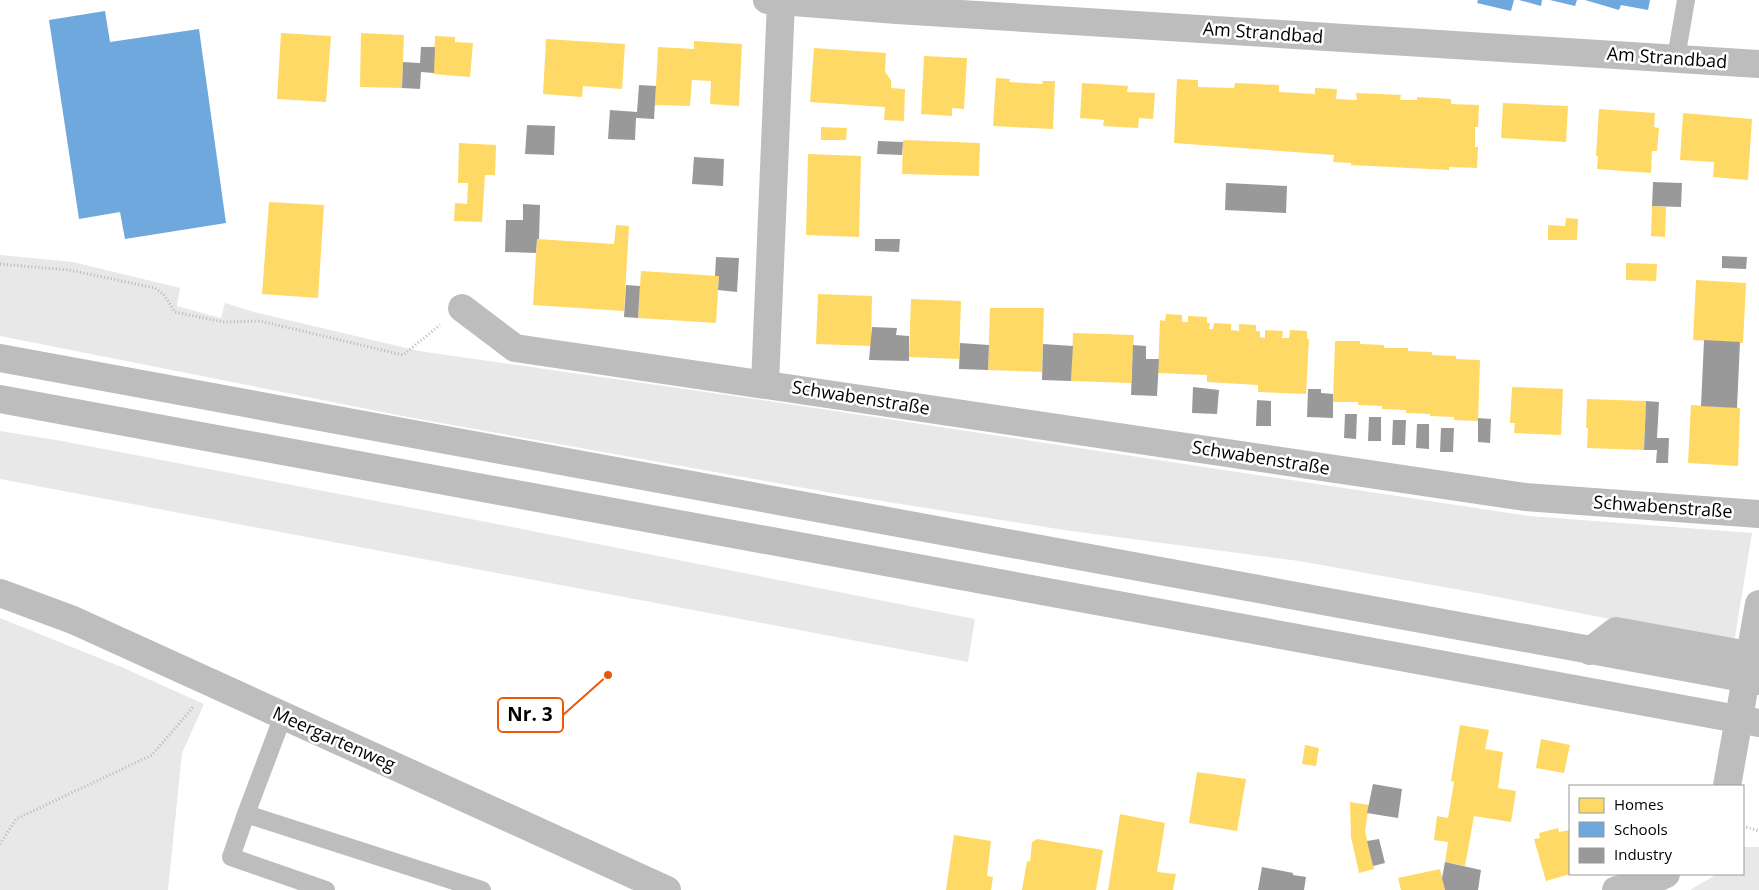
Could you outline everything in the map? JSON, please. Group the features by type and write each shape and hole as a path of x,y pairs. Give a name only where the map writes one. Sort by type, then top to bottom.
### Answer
{"main road":[{"name":"Am Strandbad","path":"774,0 897,5 1759,64"},
{"path":"765,384 774,0"},
{"name":"Schwabenstraße","path":"462,308 515,348 1525,497 1759,514"},
{"path":"0,358 1590,651 1720,662 1759,657"},
{"path":"0,399 1759,723"},
{"name":"Meergartenweg","path":"0,593 73,620 667,890"},
{"path":"1727,785 1759,604"},
{"path":"1720,662 1759,681"},
{"path":"1616,890 1649,882 1664,875"}],"lane":[{"path":"1676,58 1686,0"},
{"path":"283,716 231,857 326,890"},
{"path":"246,814 482,890"}],"path":[{"path":"0,264 69,270 155,288 164,295 174,312 223,322 260,321 403,355 462,308"},
{"path":"0,844 16,818 152,755 197,703 207,681"},
{"path":"1744,826 1759,831"}],"shaded area":[{"path":"0,255 73,262 180,288 177,306 221,318 225,303 254,312 419,351 762,400 1529,516 1752,533 1734,643 1477,593 1299,561 1064,530 838,494 413,418 0,336"},
{"path":"0,431 497,524 975,619 968,662 0,479"},
{"path":"0,618 119,666 204,704 182,753 168,890 0,890"},
{"path":"1744,847 1759,847 1759,890 1690,890 1714,875 1744,875"}],"building: Homes":[{"path":"281,33 331,36 326,102 277,99"},
{"path":"361,33 404,35 402,88 360,87"},
{"path":"435,36 455,37 455,42 473,43 470,77 433,74"},
{"path":"546,39 625,44 622,89 583,86 582,97 543,94"},
{"path":"694,41 742,44 739,106 710,104 711,81 692,80 690,106 655,105 658,47 694,49"},
{"path":"814,48 886,53 885,72 891,80 891,88 905,89 904,121 884,120 885,107 810,102"},
{"path":"924,56 967,58 964,109 952,108 952,116 921,114"},
{"path":"996,78 1010,79 1009,82 1043,84 1042,81 1055,81 1053,129 993,126"},
{"path":"1177,79 1198,80 1198,87 1234,88 1235,83 1279,85 1279,92 1315,94 1315,88 1337,89 1336,99 1357,100 1356,93 1401,95 1400,100 1417,100 1417,97 1451,99 1451,104 1479,105 1478,127 1475,127 1475,147 1478,147 1477,168 1449,167 1449,170 1351,165 1351,163 1333,162 1334,155 1174,143"},
{"path":"1082,83 1128,86 1127,92 1155,93 1153,119 1139,118 1138,128 1103,126 1104,120 1080,118"},
{"path":"1503,103 1568,106 1566,142 1501,138"},
{"path":"1599,109 1655,113 1654,127 1659,128 1657,151 1652,151 1651,173 1597,169"},
{"path":"1683,113 1752,119 1748,180 1713,177 1714,162 1680,160"},
{"path":"821,127 847,128 846,140 821,140"},
{"path":"903,140 980,143 979,176 902,174"},
{"path":"459,143 496,145 495,175 485,175 482,222 454,221 455,203 467,204 468,183 458,183"},
{"path":"808,154 861,156 859,237 806,235"},
{"path":"269,202 324,205 318,298 262,294"},
{"path":"1652,206 1666,207 1665,237 1651,236"},
{"path":"1566,218 1578,219 1577,240 1548,240 1548,225 1565,226"},
{"path":"616,225 629,226 624,311 533,305 537,239 614,244"},
{"path":"1626,263 1657,264 1656,281 1626,280"},
{"path":"641,271 719,276 716,323 638,318"},
{"path":"1696,280 1746,283 1743,343 1693,340"},
{"path":"818,294 872,296 871,346 816,344"},
{"path":"911,299 961,301 959,359 909,357"},
{"path":"990,308 1044,308 1042,372 988,370"},
{"path":"1166,314 1182,315 1182,322 1188,322 1188,316 1207,317 1207,323 1210,323 1209,329 1213,329 1214,323 1231,324 1231,330 1239,331 1239,324 1256,325 1256,331 1260,331 1260,337 1265,338 1265,330 1283,331 1282,338 1289,338 1290,330 1307,331 1307,339 1309,339 1306,394 1258,392 1258,385 1207,382 1207,375 1158,373 1160,320 1165,321"},
{"path":"1073,333 1134,335 1131,383 1071,381"},
{"path":"1335,341 1360,341 1360,344 1384,345 1384,348 1408,348 1408,351 1432,352 1432,355 1456,356 1456,359 1480,360 1478,421 1454,420 1454,417 1430,416 1430,414 1406,413 1406,410 1382,409 1382,406 1358,405 1358,402 1333,402"},
{"path":"1512,387 1563,389 1561,435 1514,433 1515,423 1510,423"},
{"path":"1587,399 1646,401 1644,450 1587,448"},
{"path":"1691,405 1740,408 1738,466 1688,463"},
{"path":"1460,725 1489,730 1485,749 1503,752 1498,788 1516,791 1511,822 1474,816 1465,866 1445,862 1448,842 1434,840 1437,816 1448,818 1454,782 1451,781"},
{"path":"1541,739 1570,745 1564,773 1536,768"},
{"path":"1305,745 1319,748 1316,766 1302,764"},
{"path":"1197,772 1246,779 1237,831 1189,823"},
{"path":"1350,802 1369,805 1365,831 1374,869 1359,873 1351,837"},
{"path":"1120,814 1165,823 1157,872 1176,874 1173,890 1108,890"},
{"path":"1558,828 1559,832 1569,830 1569,874 1546,881 1534,839 1540,838 1539,833"},
{"path":"954,835 991,841 987,876 993,877 991,890 946,890"},
{"path":"1037,839 1103,850 1096,890 1022,890 1027,861 1030,862 1032,842"},
{"path":"1440,869 1445,890 1401,890 1398,878"}],"building: Schools":[{"path":"1478,0 1514,0 1511,11 1477,3"},
{"path":"1519,0 1542,0 1541,6"},
{"path":"1550,0 1577,0 1575,6"},
{"path":"1585,0 1650,0 1648,10 1621,5 1619,10"},
{"path":"105,11 110,42 199,29 226,223 125,239 120,212 79,219 49,20"}],"building: Industry":[{"path":"421,47 435,47 434,73 421,72 420,89 402,88 403,62 420,63"},
{"path":"639,85 656,86 654,119 636,118 635,140 608,139 610,110 637,112"},
{"path":"527,125 555,126 554,155 525,154"},
{"path":"878,141 903,142 902,155 877,154"},
{"path":"694,157 724,159 723,186 692,184"},
{"path":"1653,182 1682,183 1681,207 1652,206"},
{"path":"1226,183 1287,186 1286,213 1225,210"},
{"path":"523,204 540,205 539,239 537,239 536,253 505,252 506,220 523,220"},
{"path":"875,239 900,239 899,252 875,251"},
{"path":"1722,256 1747,257 1746,269 1722,268"},
{"path":"716,257 739,258 737,292 718,290 719,276 715,276"},
{"path":"626,285 640,286 638,318 624,317"},
{"path":"872,327 897,328 896,335 909,336 909,361 869,360"},
{"path":"1704,340 1740,342 1737,408 1701,406"},
{"path":"960,343 989,345 988,370 959,369"},
{"path":"1043,344 1073,346 1071,381 1042,380"},
{"path":"1133,345 1146,346 1146,359 1159,359 1157,396 1131,395"},
{"path":"1193,387 1219,390 1217,414 1192,413"},
{"path":"1308,389 1321,389 1321,393 1333,394 1333,418 1307,417"},
{"path":"1257,400 1271,401 1271,426 1256,426"},
{"path":"1646,401 1659,402 1657,438 1669,438 1668,463 1656,463 1657,450 1644,450"},
{"path":"1345,414 1357,414 1356,439 1344,438"},
{"path":"1369,417 1381,417 1381,441 1368,441"},
{"path":"1478,418 1491,419 1490,443 1478,442"},
{"path":"1393,420 1406,420 1405,445 1392,445"},
{"path":"1417,424 1429,424 1429,449 1416,448"},
{"path":"1441,428 1454,428 1453,452 1440,452"},
{"path":"1373,784 1402,789 1398,818 1367,813"},
{"path":"1379,839 1385,863 1373,866 1367,841"},
{"path":"1445,862 1481,870 1478,890 1445,890 1442,878"},
{"path":"1262,867 1306,877 1304,890 1258,890"}],"place":[{"name":"Nr. 3","path":"608,675"}]}
